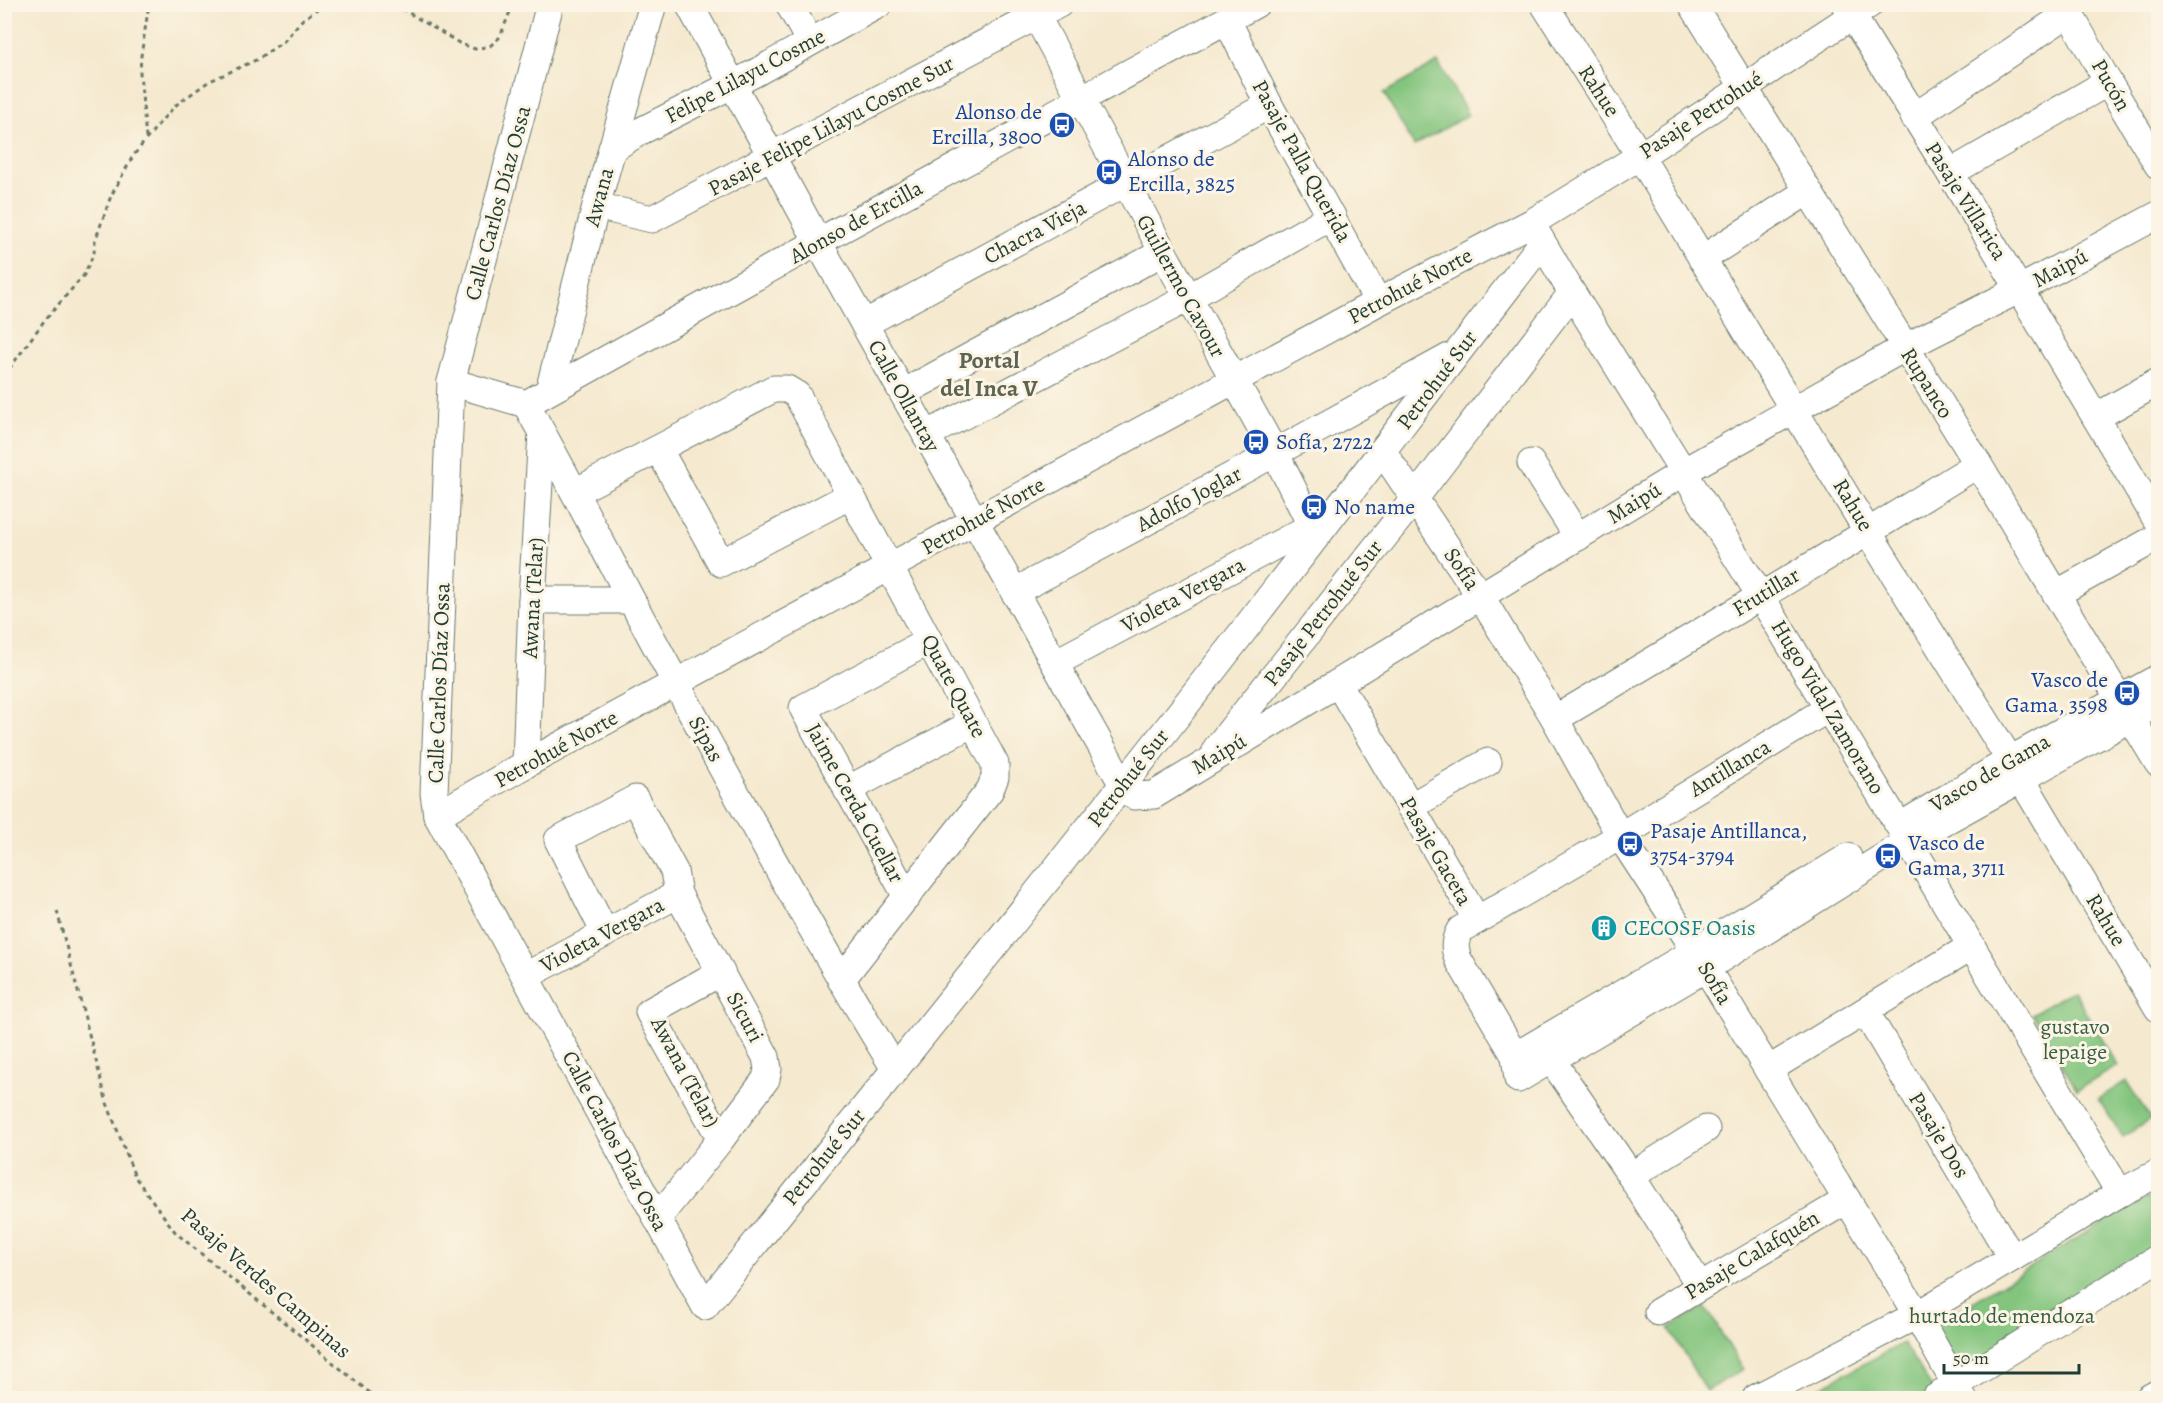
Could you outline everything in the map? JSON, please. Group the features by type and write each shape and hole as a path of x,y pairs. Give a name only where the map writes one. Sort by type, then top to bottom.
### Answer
{"street":[{"name":"Calle Carlos Díaz Ossa","path":"550,4 451,382 434,792 437,815 705,1306"},
{"name":"Awana","path":"549,391 596,206 653,4"},
{"name":"Calle Ollantay","path":"689,4 818,242 1123,785"},
{"path":"789,4 810,42"},
{"name":"Felipe Lilayu Cosme","path":"612,149 639,132 733,84 879,4"},
{"name":"Alonso de Ercilla","path":"526,404 1256,4"},
{"name":"Rahue","path":"1544,4 1796,410 2158,1008"},
{"name":"Rupanco","path":"1692,4 1978,464 2158,763"},
{"name":"Pasaje Petrohué","path":"1537,233 1640,156 1855,8"},
{"name":"Pasaje Villarica","path":"1855,8 1914,117 2020,289 2158,522"},
{"name":"Guillermo Cavour","path":"1042,9 1081,99 1233,381 1275,453 1314,530"},
{"name":"Pasaje Felipe Lilayu Cosme Sur","path":"596,206 652,219 772,157 1042,9"},
{"path":"1914,117 2067,9"},
{"name":"Pucón","path":"2067,9 2158,165"},
{"name":"Pasaje Palla Querida","path":"1227,20 1269,105 1378,302"},
{"path":"1950,173 2108,82"},
{"name":"Chacra Vieja","path":"864,324 1269,105"},
{"path":"1702,259 1808,191"},
{"name":"Maipú","path":"1123,785 1134,796 1154,795 1684,472 1904,348 2158,215"},
{"path":"926,435 1188,298 1332,216"},
{"name":"Hugo Vidal Zamorano","path":"1537,233 1829,708 2120,1193"},
{"name":"Petrohué Norte","path":"437,815 526,764 1378,302 1537,233"},
{"name":"Petrohué Sur","path":"705,1306 1123,785 1314,530 1383,452 1458,352 1537,233"},
{"path":"903,393 1163,252"},
{"name":"Pasaje Petrohué Sur","path":"1206,762 1415,498 1572,293"},
{"name":"Adolfo Joglar","path":"1014,591 1275,453 1458,352"},
{"path":"451,382 526,404"},
{"path":"2096,417 2158,382"},
{"name":"Quate Quate","path":"659,450 773,389 788,388 797,395 995,764 995,777 990,790 841,980"},
{"name":"Sipas","path":"526,404 676,684 841,980 895,1069"},
{"name":"Awana (Telar)","path":"526,764 532,600 542,433"},
{"path":"575,492 659,450 721,564 851,495"},
{"name":"Sofía","path":"1383,452 1481,597 1555,719 1620,836 1701,959 1917,1315 1951,1394"},
{"path":"1531,463 1578,537"},
{"name":"Frutillar","path":"1555,719 1978,464"},
{"name":"Violeta Vergara","path":"1055,663 1314,530"},
{"path":"2056,594 2158,537"},
{"path":"532,600 631,600"},
{"name":"Jaime Cerda Cuellar","path":"907,897 803,708 929,641"},
{"name":"Vasco de Gama","path":"1517,1068 1701,959 1904,834 2015,769 2125,709 2158,678"},
{"name":"Pasaje Gaceta","path":"1338,683 1477,920 1460,930 1454,948 1517,1068"},
{"name":"Vasco de Gama","path":"2125,709 2158,703"},
{"name":"Antillanca","path":"1477,920 1620,836 1829,708"},
{"path":"847,789 973,723"},
{"path":"1410,807 1488,762"},
{"name":"Sicuri","path":"605,933 558,840 635,799 674,871 678,894 766,1057 768,1069 766,1079 657,1219"},
{"name":"Violeta Vergara","path":"526,976 678,894"},
{"path":"1768,1070 1972,946"},
{"name":"Vasco de Gama","path":"1517,1068 1551,1059 1701,959"},
{"name":"Awana (Telar)","path":"721,972 649,1012 721,1139"},
{"name":"Pasaje Dos","path":"1865,1011 2013,1258"},
{"path":"1551,1059 1631,1176 1700,1286"},
{"path":"1631,1176 1706,1129"},
{"path":"1756,1398 1917,1315 2120,1193 2158,1173"},
{"name":"Pasaje Calafquén","path":"1658,1312 1847,1200"},
{"path":"1951,1394 2158,1257"},
{"path":"2149,1398 2158,1393"}],"path":[{"path":"146,138 140,73 149,4"},
{"path":"4,376 44,321 84,275 94,253 95,241 111,196 146,138 176,105 191,93 208,82 271,51 284,41 302,20 324,4"},
{"path":"394,4 459,43 475,49 490,46 500,37 513,4"},
{"name":"Pasaje Verdes Campinas","path":"57,911 107,1103 135,1177 176,1233 376,1398"}],"green space":[{"path":"1438,62 1468,115 1414,146 1384,93"},
{"name":"gustavo lepaige","path":"2073,990 2118,1066 2077,1090 2032,1014"},
{"path":"2126,1081 2151,1119 2123,1137 2098,1099"},
{"name":"hurtado de mendoza","path":"2158,1194 2158,1252 1962,1374 1932,1327 2126,1208"},
{"path":"1705,1306 1743,1369 1706,1391 1669,1328"},
{"name":"hurtado de mendoza","path":"1903,1343 1934,1391 1922,1398 1800,1398"}],"place":[{"name":"Alonso de Ercilla, 3800","path":"1062,125"},
{"name":"Alonso de Ercilla, 3825","path":"1109,172"},
{"name":"Sofía, 2722","path":"1256,442"},
{"name":"No name","path":"1314,507"},
{"name":"Vasco de Gama, 3598","path":"2127,693"},
{"name":"Pasaje Antillanca, 3754-3794","path":"1630,844"},
{"name":"Vasco de Gama, 3711","path":"1888,856"},
{"name":"CECOSF Oasis","path":"1604,928"}],"district":[{"name":"Portal del Inca V","path":"989,374"}]}
